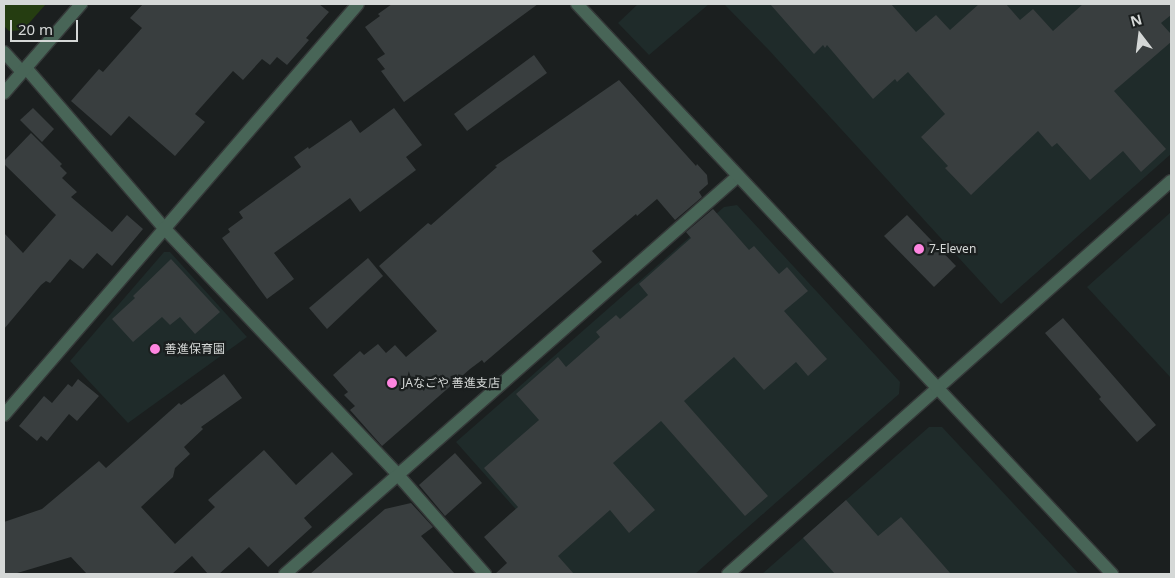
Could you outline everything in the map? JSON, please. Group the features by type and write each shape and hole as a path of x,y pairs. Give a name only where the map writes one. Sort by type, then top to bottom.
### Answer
{"street":[{"path":"4,93 81,4"},
{"path":"4,415 358,4"},
{"path":"576,4 1112,574"},
{"path":"4,52 24,70 164,228 398,475 485,574"},
{"path":"285,574 738,176"},
{"path":"728,574 1171,181"}],"shaded area":[{"path":"638,4 709,4 649,55 618,23"},
{"path":"724,4 1171,4 1171,154 1001,304 767,48"},
{"path":"737,205 900,382 899,394 695,574 561,574 530,539 537,533 456,442 724,207"},
{"path":"1171,212 1171,378 1087,287"},
{"name":"善進保育園","path":"164,252 170,252 247,337 128,423 70,361"},
{"path":"929,427 942,427 1079,574 762,574"}],"green space":[{"path":"4,4 46,4 23,30 9,31 4,26"}],"building":[{"path":"143,4 319,4 329,12 306,38 309,40 287,65 277,57 270,65 262,59 243,80 233,71 195,114 205,122 175,156 129,116 111,136 71,101 99,69 103,72 142,28 130,18"},
{"path":"392,4 538,4 404,102 381,71 385,69 377,59 385,54 365,27"},
{"path":"770,4 891,4 916,32 936,15 950,30 979,4 1006,4 1020,20 1033,9 1053,31 1083,4 1171,4 1171,15 1161,23 1171,34 1171,42 1114,91 1166,149 1141,172 1123,151 1090,180 1057,143 1052,147 1038,131 971,195 945,168 948,166 921,137 945,114 908,72 897,82 895,79 873,99 827,45 825,48 823,45 814,54"},
{"path":"534,55 547,73 467,131 454,114"},
{"path":"619,80 696,166 697,164 707,175 708,184 699,192 702,197 675,220 657,199 637,216 636,214 592,251 602,262 484,363 482,360 470,369 382,446 350,410 355,406 344,395 348,392 333,375 360,351 364,355 378,344 386,353 395,345 406,357 437,331 379,266 428,223 431,225 497,167 495,166"},
{"path":"33,108 54,129 42,142 20,120"},
{"path":"394,108 422,145 406,157 416,170 360,212 350,198 274,253 294,279 267,299 222,238 230,232 228,229 243,218 239,212 301,167 294,157 308,147 309,149 351,120 360,133"},
{"path":"31,133 62,164 60,166 67,173 62,178 77,192 71,197 112,232 127,215 143,229 112,266 97,253 83,269 70,259 50,283 46,281 41,285 4,329 4,233 23,253 56,215 4,164 4,161"},
{"path":"713,209 749,250 754,246 779,274 787,267 808,291 784,311 827,359 808,376 796,362 764,390 734,357 684,401 768,496 745,516 661,421 613,463 655,510 629,533 610,510 558,556 574,574 495,574 507,563 484,537 518,507 484,468 539,420 516,394 558,357 566,367 600,337 596,332 616,315 620,319 648,295 639,284 691,238 686,232"},
{"path":"907,215 956,266 934,287 884,236"},
{"path":"368,258 383,276 327,329 309,308"},
{"path":"171,259 220,312 195,334 180,317 170,325 162,317 133,342 112,319 135,298 133,296"},
{"path":"1063,318 1156,425 1137,442 1099,399 1101,397 1045,333"},
{"path":"224,374 242,398 201,427 203,429 184,447 190,454 175,468 173,477 141,507 175,544 215,507 208,500 264,450 296,485 332,452 353,474 304,518 312,527 268,567 249,547 219,574 208,574 192,556 172,574 87,574 71,557 14,574 4,574 4,522 42,509 99,461 106,468 179,403 181,405"},
{"path":"78,379 99,396 77,421 69,414 47,441 41,436 37,441 19,426 44,396 52,403 68,384 72,387"},
{"path":"455,453 482,483 445,516 419,485"},
{"path":"846,500 878,536 901,517 951,574 835,574 803,538"},
{"path":"411,503 433,527 421,536 455,574 310,574 385,509"}],"place":[{"name":"7-Eleven","path":"919,249"},
{"name":"善進保育園","path":"155,349"},
{"name":"JAなごや 善進支店","path":"392,383"}]}
